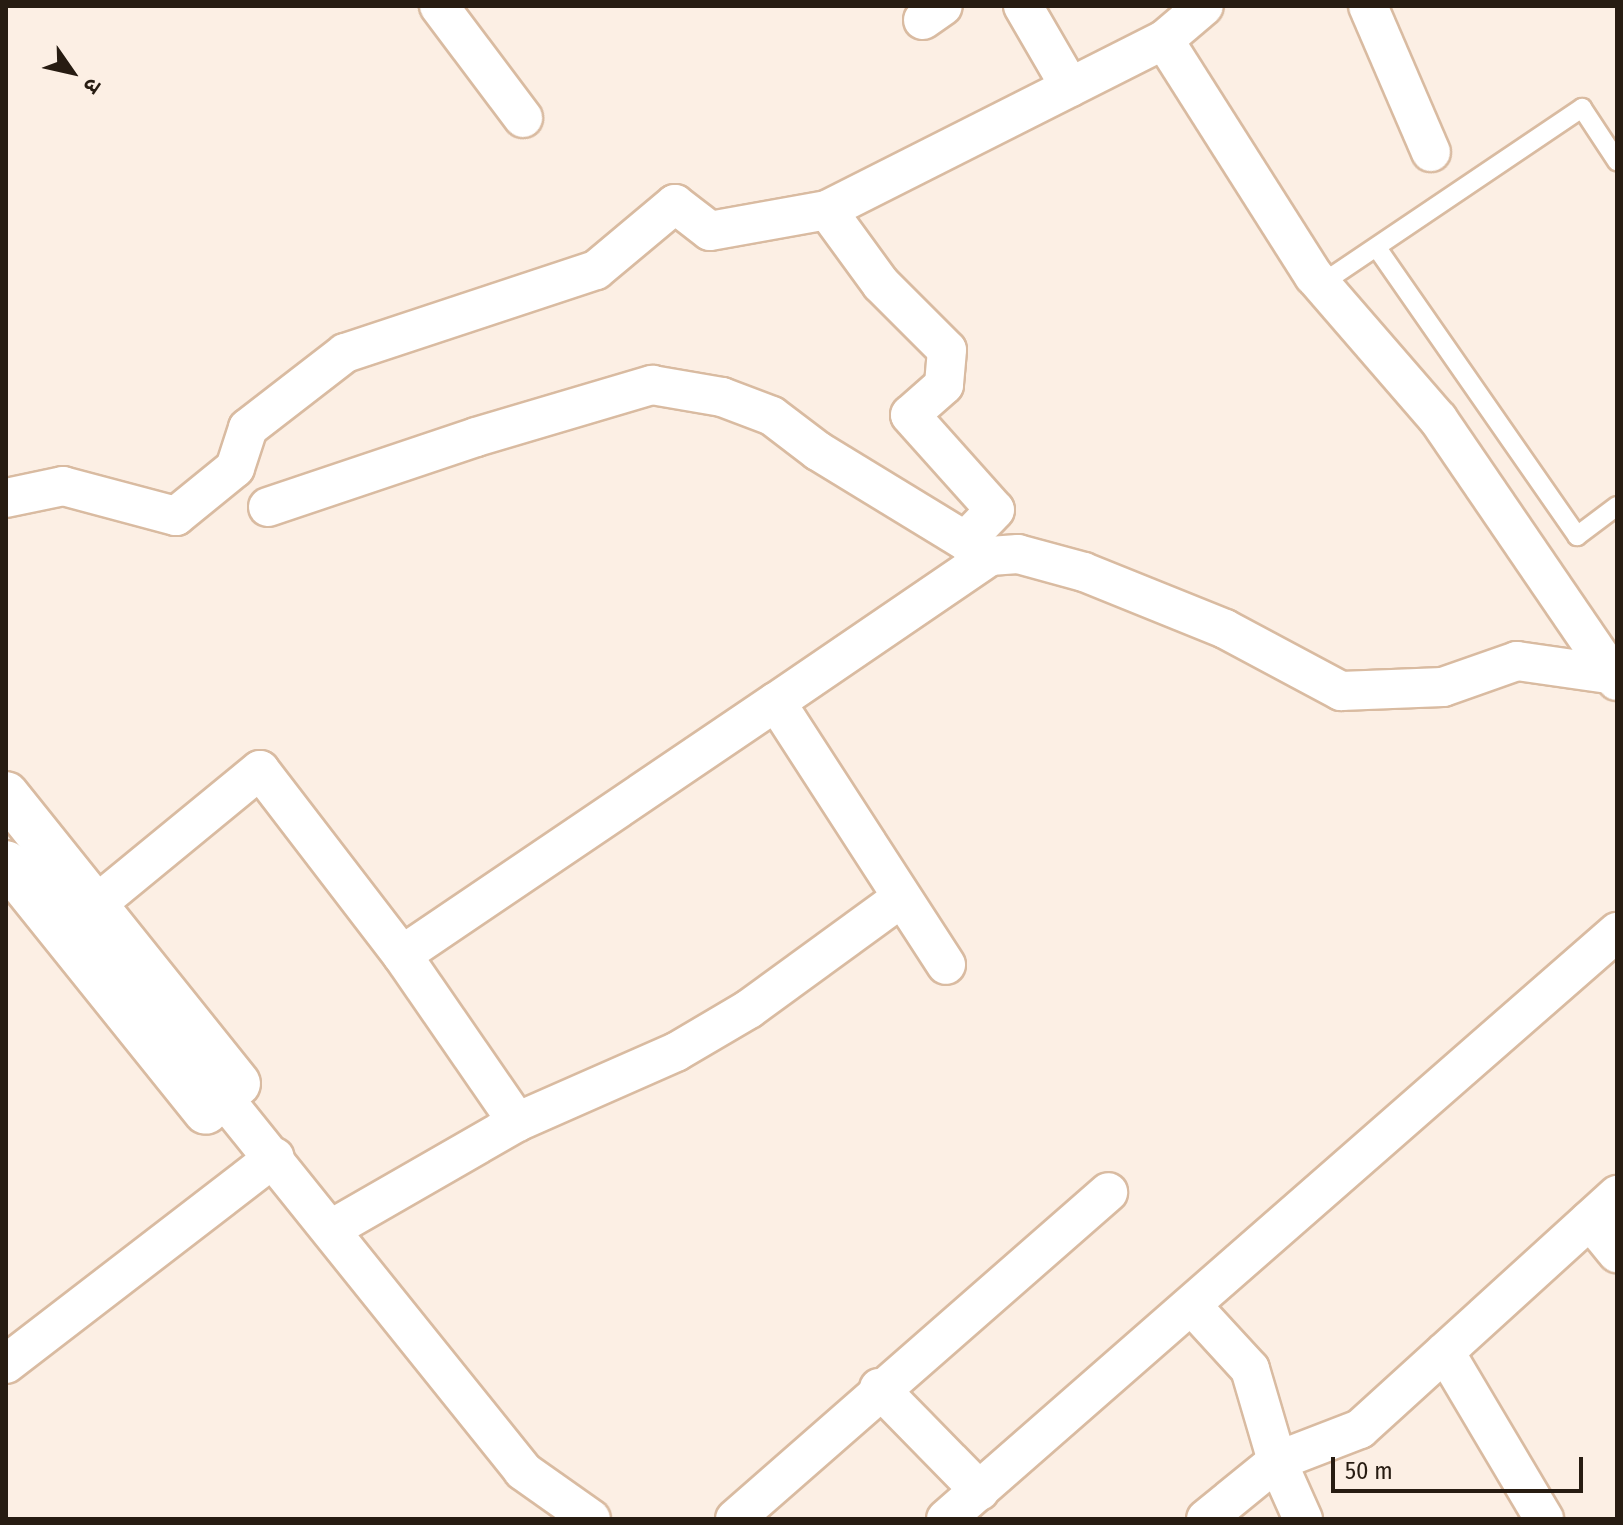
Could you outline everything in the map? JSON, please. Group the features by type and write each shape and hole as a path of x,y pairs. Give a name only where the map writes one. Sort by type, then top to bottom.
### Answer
{"street":[{"path":"439,6 523,118"},
{"path":"1023,6 1070,87"},
{"path":"6,498 63,486 176,516 235,468 248,428 345,353 596,270 675,204 710,231 827,210 1164,40 1204,6"},
{"path":"1368,6 1431,152"},
{"path":"1164,40 1321,284 1438,419 1616,678"},
{"path":"402,955 776,702 977,548 995,510 910,415 944,385 947,350 881,284 827,210"},
{"path":"268,507 476,437 652,385 722,397 772,416 830,460 977,548 1018,554 1084,572 1237,635 1341,691 1443,687 1517,661 1616,678"},
{"path":"776,702 900,899 946,965"},
{"path":"93,907 260,770 402,955 517,1122"},
{"path":"6,794 93,907 225,1101"},
{"path":"6,863 275,1157 523,1471 591,1519"},
{"path":"333,1228 517,1122 676,1052 749,1009 900,899"},
{"path":"946,1519 1193,1307 1617,932"},
{"path":"6,1364 275,1157"},
{"path":"735,1519 879,1388 1108,1192"},
{"path":"1206,1519 1277,1461 1360,1429 1604,1208 1617,1253"},
{"path":"1193,1307 1250,1369 1277,1461 1303,1519"},
{"path":"1445,1352 1544,1519"},
{"path":"879,1388 980,1491"}],"lane":[{"path":"1321,284 1582,108 1617,161"},
{"path":"1377,248 1577,536 1617,506"}]}
